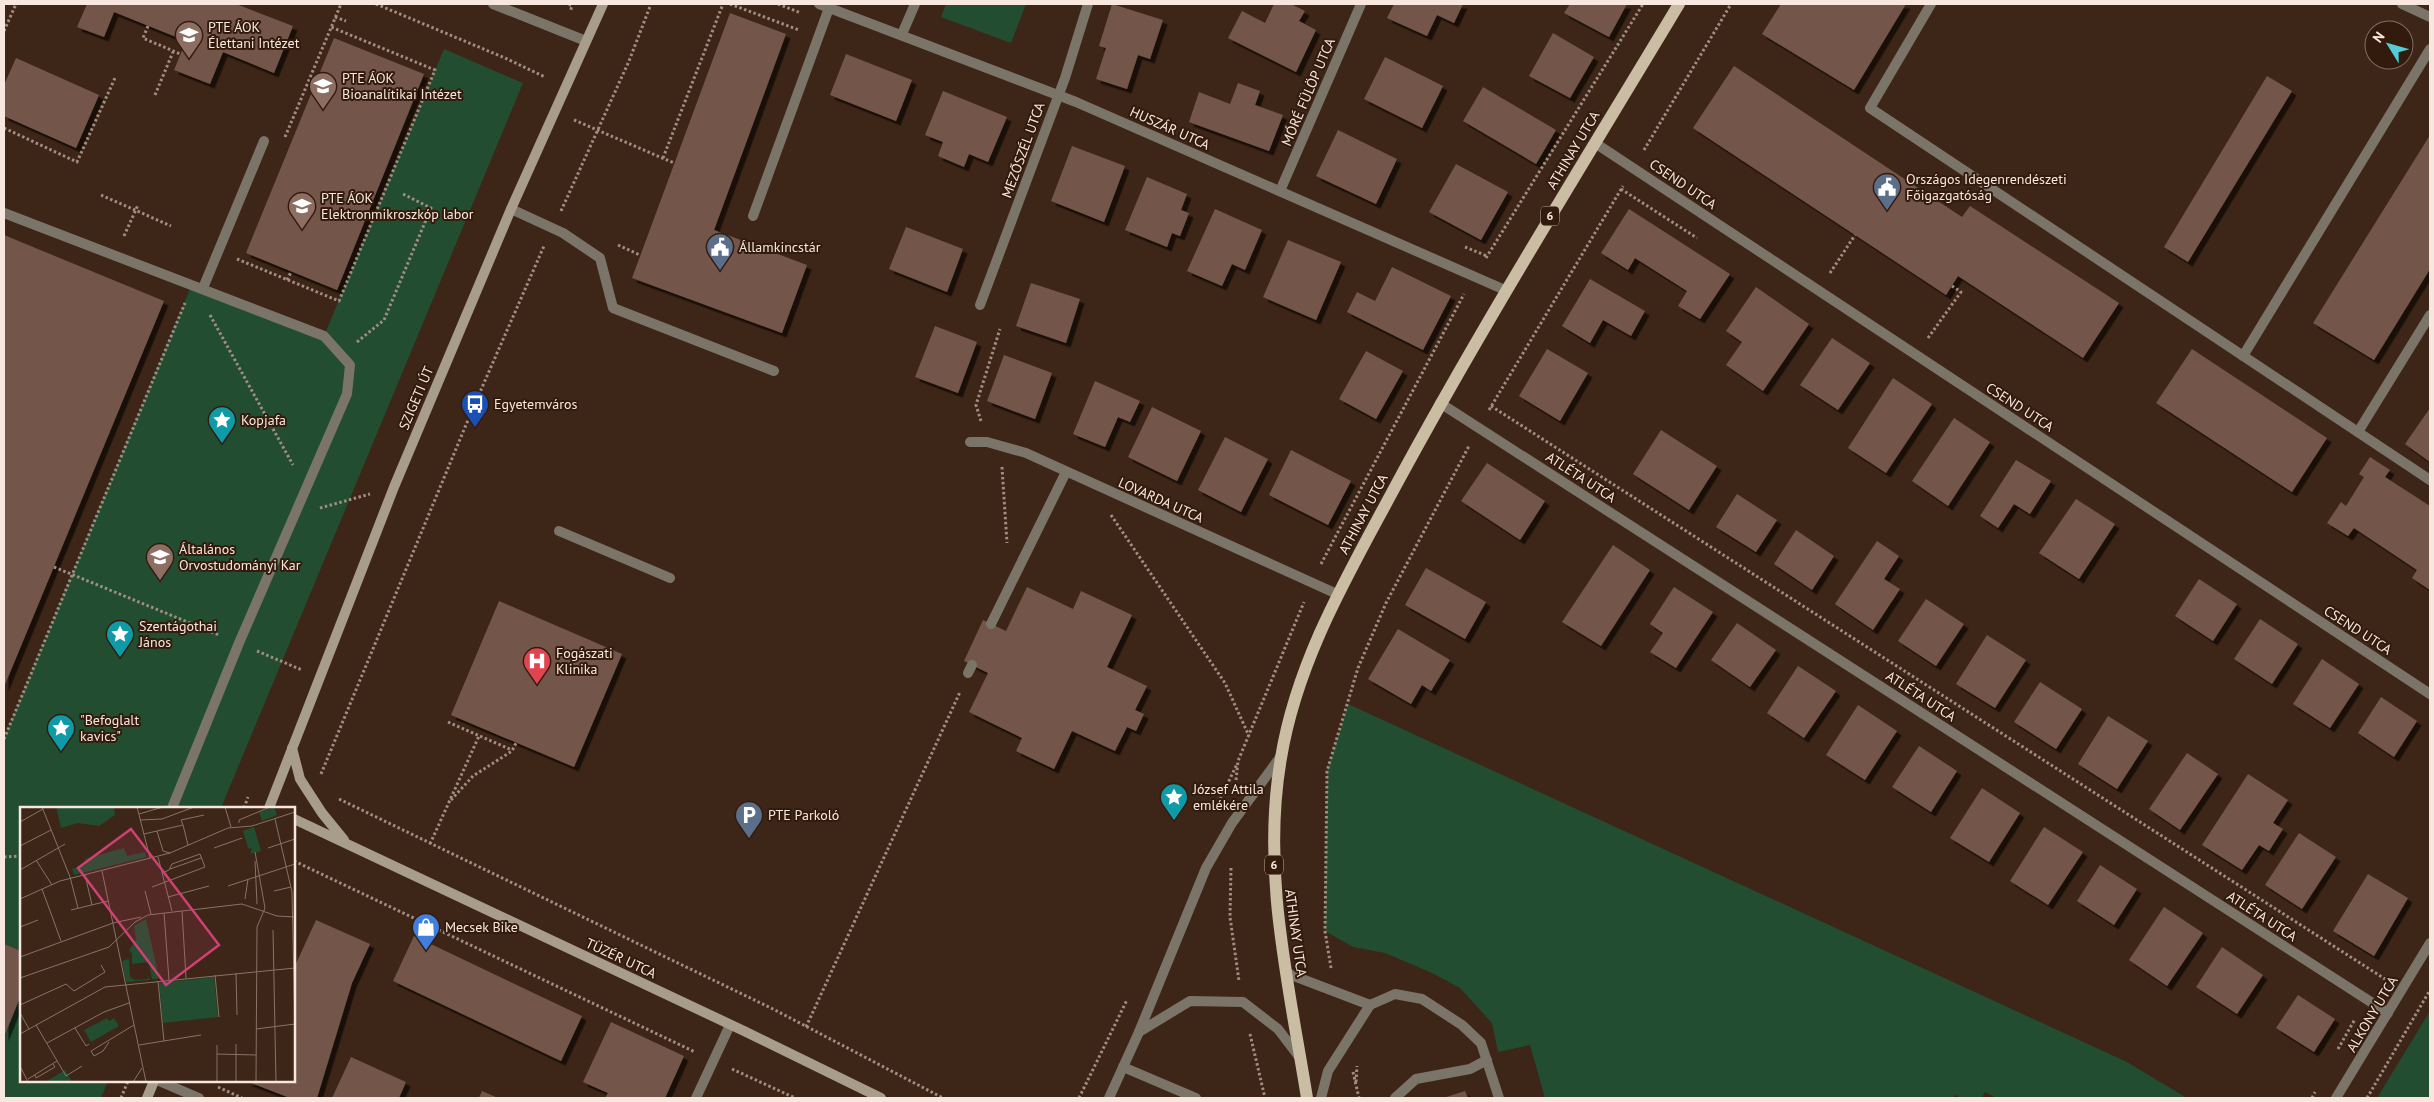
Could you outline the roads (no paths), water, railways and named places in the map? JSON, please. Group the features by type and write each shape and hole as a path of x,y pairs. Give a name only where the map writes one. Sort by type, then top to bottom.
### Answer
{"main road":[{"name":"ATHINAY UTCA","path":"1307,1098 1286,973 1274,885 1273,832 1281,756 1295,700 1315,644 1338,594 1440,403 1505,290 1680,4"}],"street":[{"path":"494,4 586,41"},
{"name":"SZIGETI ÚT","path":"269,807 394,487 510,209 603,4"},
{"name":"HUSZÁR UTCA","path":"819,4 1058,95 1505,290"},
{"path":"902,34 915,4"},
{"name":"MEZŐSZÉL UTCA","path":"980,305 1058,95 1088,4"},
{"name":"MÓRÉ FÜLÖP UTCA","path":"1280,191 1361,4"},
{"path":"1931,4 1870,108 2430,480"},
{"path":"2402,4 2430,17"},
{"path":"753,216 829,8"},
{"path":"2243,356 2430,49"},
{"path":"203,288 264,141"},
{"name":"CSEND UTCA","path":"1596,143 2430,694"},
{"path":"510,209 552,228 600,258 613,308 774,371"},
{"path":"4,213 324,336 350,365 347,394 239,644 172,807"},
{"path":"2358,432 2430,315"},
{"name":"ATLÉTA UTCA","path":"1440,403 2388,1013"},
{"name":"LOVARDA UTCA","path":"970,442 987,442 1026,453 1338,594"},
{"path":"992,624 1066,472"},
{"path":"559,531 670,578"},
{"name":"TÜZÉR UTCA","path":"292,748 300,779 322,813 349,845"},
{"path":"1109,1098 1139,1032 1206,868 1232,823 1281,756"},
{"name":"TÜZÉR UTCA","path":"295,820 730,1025 880,1098"},
{"name":"ALKONY UTCA","path":"2336,1098 2430,943"},
{"path":"1286,973 1370,1005"},
{"path":"1321,1098 1328,1071 1370,1005 1395,994 1422,999 1462,1025 1481,1043 1499,1098"},
{"path":"1139,1032 1190,1001 1243,1002 1278,1029 1301,1059"},
{"path":"696,1098 730,1025"},
{"path":"1395,1098 1416,1079 1470,1069 1487,1060"},
{"path":"1123,1067 1196,1098"},
{"path":"147,1098 154,1082"},
{"path":"162,1082 199,1098"}],"place":[{"name":"PTE ÁOK Élettani Intézet","path":"189,59"},
{"name":"PTE ÁOK Bioanalítikai Intézet","path":"323,110"},
{"name":"Országos Idegenrendészeti Főigazgatóság","path":"1887,211"},
{"name":"PTE ÁOK Elektronmikroszkóp labor","path":"302,230"},
{"name":"Államkincstár","path":"720,271"},
{"name":"Egyetemváros","path":"475,428"},
{"name":"Kopjafa","path":"222,444"},
{"name":"Általános Orvostudományi Kar","path":"160,581"},
{"name":"Szentágothai János","path":"120,658"},
{"name":"Fogászati Klinika","path":"537,685"},
{"name":"\"Befoglalt kavics\"","path":"61,752"},
{"name":"József Attila emlékére","path":"1174,821"},
{"name":"PTE Parkoló","path":"749,839"},
{"name":"Mecsek Bike","path":"426,951"}]}
